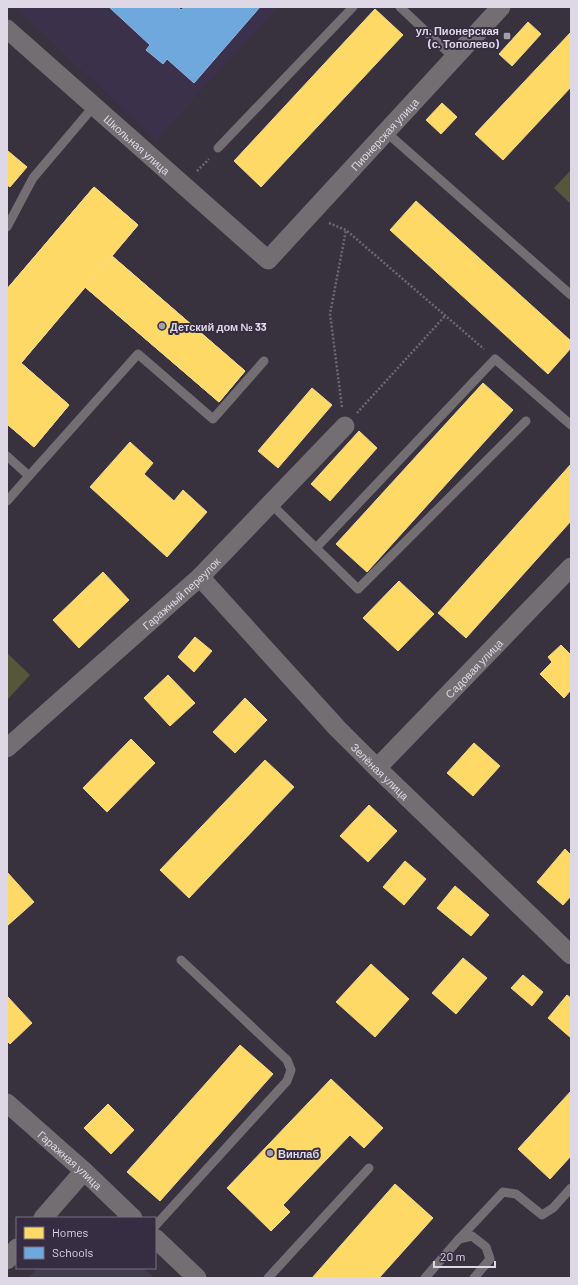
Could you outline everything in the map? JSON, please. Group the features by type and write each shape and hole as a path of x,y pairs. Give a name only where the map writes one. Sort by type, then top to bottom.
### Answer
{"street":[{"name":"Пионерская улица","path":"268,260 501,7"},
{"name":"Школьная улица","path":"7,29 268,260"},
{"name":"Гаражный переулок","path":"7,748 200,577 345,426"},
{"name":"Садовая улица","path":"377,768 571,567"},
{"name":"Зелёная улица","path":"200,577 337,728 571,955"},
{"name":"Гаражная улица","path":"7,1103 84,1171 132,1217"},
{"path":"44,1217 84,1171"},
{"path":"156,1239 197,1278"},
{"path":"7,1260 16,1249"}],"lane":[{"path":"218,148 353,7"},
{"path":"400,7 454,58"},
{"path":"7,227 33,178 94,106"},
{"path":"386,132 571,295"},
{"path":"7,501 138,354 214,419 264,361"},
{"path":"316,548 496,359 571,425"},
{"path":"270,503 358,589 526,421"},
{"path":"7,456 29,476"},
{"path":"156,1225 287,1081 291,1070 286,1060 181,960"},
{"path":"268,1278 370,1168"},
{"path":"425,1278 503,1192 516,1194 542,1215 553,1208 571,1188"},
{"path":"459,1239 472,1236 486,1247 490,1260 474,1278"}],"path":[{"path":"184,186 218,148"},
{"path":"310,215 346,230 496,359"},
{"path":"345,426 330,314 346,230"},
{"path":"345,426 445,316"}],"shaded area":[{"path":"14,7 278,7 156,140"},
{"path":"37,1269 144,1269 154,1278 28,1278"}],"green space":[{"path":"571,170 571,204 554,188"},
{"path":"7,653 30,675 7,700"}],"building: Homes":[{"path":"375,9 403,35 261,187 234,161"},
{"path":"528,22 541,34 512,66 499,54"},
{"path":"571,32 571,87 503,160 475,134"},
{"path":"442,103 457,117 441,134 426,120"},
{"path":"8,151 27,167 10,187 7,185"},
{"name":"Детский дом № 33","path":"94,187 138,225 112,256 245,371 219,402 85,287 21,363 69,405 34,447 7,424 7,289"},
{"name":"Детский дом № 33","path":"94,187 138,225 21,363 69,405 34,447 7,424 7,289"},
{"path":"416,201 571,341 571,348 548,374 390,230"},
{"path":"112,256 245,371 219,402 85,287"},
{"path":"483,383 513,410 367,572 336,544"},
{"path":"312,388 332,405 278,468 258,451"},
{"path":"359,431 377,448 330,501 311,484"},
{"path":"130,442 153,463 144,474 174,501 183,490 207,512 167,557 90,487"},
{"path":"571,464 571,521 466,638 438,613"},
{"path":"103,572 129,600 79,648 53,620"},
{"path":"399,581 434,614 398,651 363,618"},
{"path":"195,637 212,651 194,672 178,657"},
{"path":"561,645 571,655 571,690 564,698 540,674 552,662 548,657"},
{"path":"168,675 195,703 170,726 144,698"},
{"path":"245,698 267,720 235,753 213,732"},
{"path":"131,739 155,763 107,812 83,788"},
{"path":"474,743 500,766 473,796 447,773"},
{"path":"265,760 294,787 189,898 160,870"},
{"path":"369,805 397,831 368,862 340,836"},
{"path":"565,849 571,855 571,896 563,905 537,882"},
{"path":"405,861 426,879 404,905 383,887"},
{"path":"7,872 34,902 7,926"},
{"path":"455,886 489,915 471,936 437,908"},
{"path":"463,958 487,978 456,1014 432,993"},
{"path":"371,964 409,999 375,1037 336,1002"},
{"path":"523,975 543,992 532,1006 511,988"},
{"path":"567,995 571,998 571,1038 548,1018"},
{"path":"7,996 32,1023 10,1044 7,1041"},
{"path":"240,1045 273,1074 160,1201 127,1172"},
{"path":"331,1079 383,1128 364,1148 350,1135 283,1205 290,1212 271,1231 227,1188"},
{"path":"571,1091 571,1156 550,1179 518,1149"},
{"path":"108,1104 134,1130 111,1154 84,1128"},
{"path":"395,1184 433,1218 379,1278 312,1278"}],"building: Schools":[{"path":"109,7 178,7 181,10 185,7 260,7 194,83 167,59 163,64 146,50 150,45"}],"place":[{"name":"ул. Пионерская (с. Тополево)","path":"507,36"},
{"name":"Детский дом № 33","path":"162,326"},
{"name":"Винлаб","path":"270,1153"}]}
